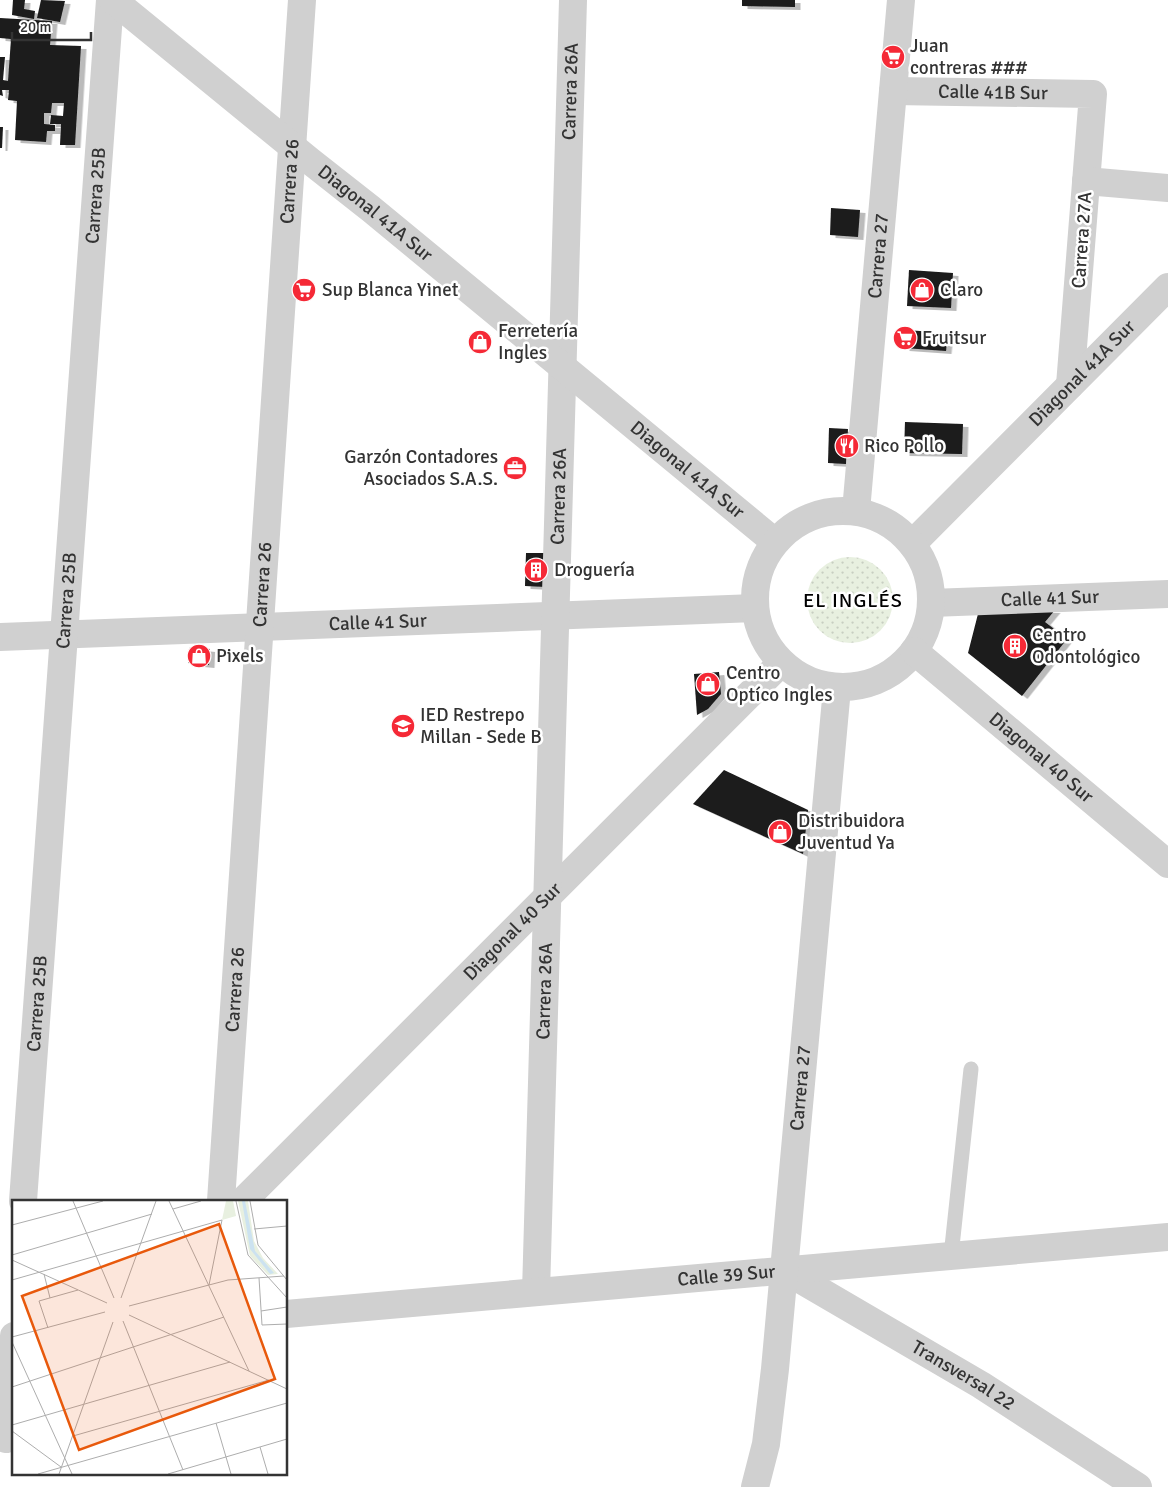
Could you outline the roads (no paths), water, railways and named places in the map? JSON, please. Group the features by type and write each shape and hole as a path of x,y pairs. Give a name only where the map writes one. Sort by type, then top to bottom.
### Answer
{"street":[{"name":"Carrera 25B","path":"24,1200 110,0"},
{"name":"Diagonal 41A Sur","path":"114,0 775,542"},
{"name":"Carrera 26","path":"220,1200 302,0"},
{"name":"Carrera 26A","path":"536,1292 573,0"},
{"name":"Carrera 27","path":"856,511 901,0"},
{"name":"Calle 41B Sur","path":"893,91 1093,94"},
{"name":"Carrera 27A","path":"1070,385 1093,94"},
{"path":"1086,181 1168,188"},
{"name":"Diagonal 41A Sur","path":"912,544 1168,288"},
{"path":"833,510 856,511 872,515 887,522 901,531 912,544 923,562 930,582 931,603 923,636 914,652 893,672 866,684 837,688 816,684 797,676 781,663 768,647 759,628 755,608 755,584 762,562 775,542 792,526 811,516 833,510"},
{"name":"Calle 41 Sur","path":"931,603 1168,594"},
{"name":"Calle 41 Sur","path":"0,637 755,608"},
{"name":"Diagonal 40 Sur","path":"914,652 1168,864"},
{"name":"Diagonal 40 Sur","path":"245,1200 781,663"},
{"name":"Carrera 27","path":"755,1487 766,1444 771,1408 837,688"},
{"name":"Calle 39 Sur","path":"288,1314 1168,1237"},
{"name":"Transversal 22","path":"784,1270 981,1385 1138,1487"},
{"path":"7,1439 12,1365"}],"lane":[{"path":"951,1256 970,1069"}],"place":[{"name":"Juan contreras ###","path":"893,57"},
{"name":"Sup Blanca Yinet","path":"304,290"},
{"name":"Claro","path":"922,290"},
{"name":"Fruitsur","path":"905,338"},
{"name":"Ferretería Ingles","path":"480,342"},
{"name":"Rico Pollo","path":"847,446"},
{"name":"Garzón Contadores Asociados S.A.S.","path":"515,468"},
{"name":"Droguería","path":"536,570"},
{"name":"Centro Odontológico","path":"1015,646"},
{"name":"Pixels","path":"199,656"},
{"name":"Centro Optíco Ingles","path":"708,684"},
{"name":"IED Restrepo Millan - Sede B","path":"403,726"},
{"name":"Distribuidora Juventud Ya","path":"780,832"}],"district":[{"name":"EL INGLÉS","path":"853,600"}]}
